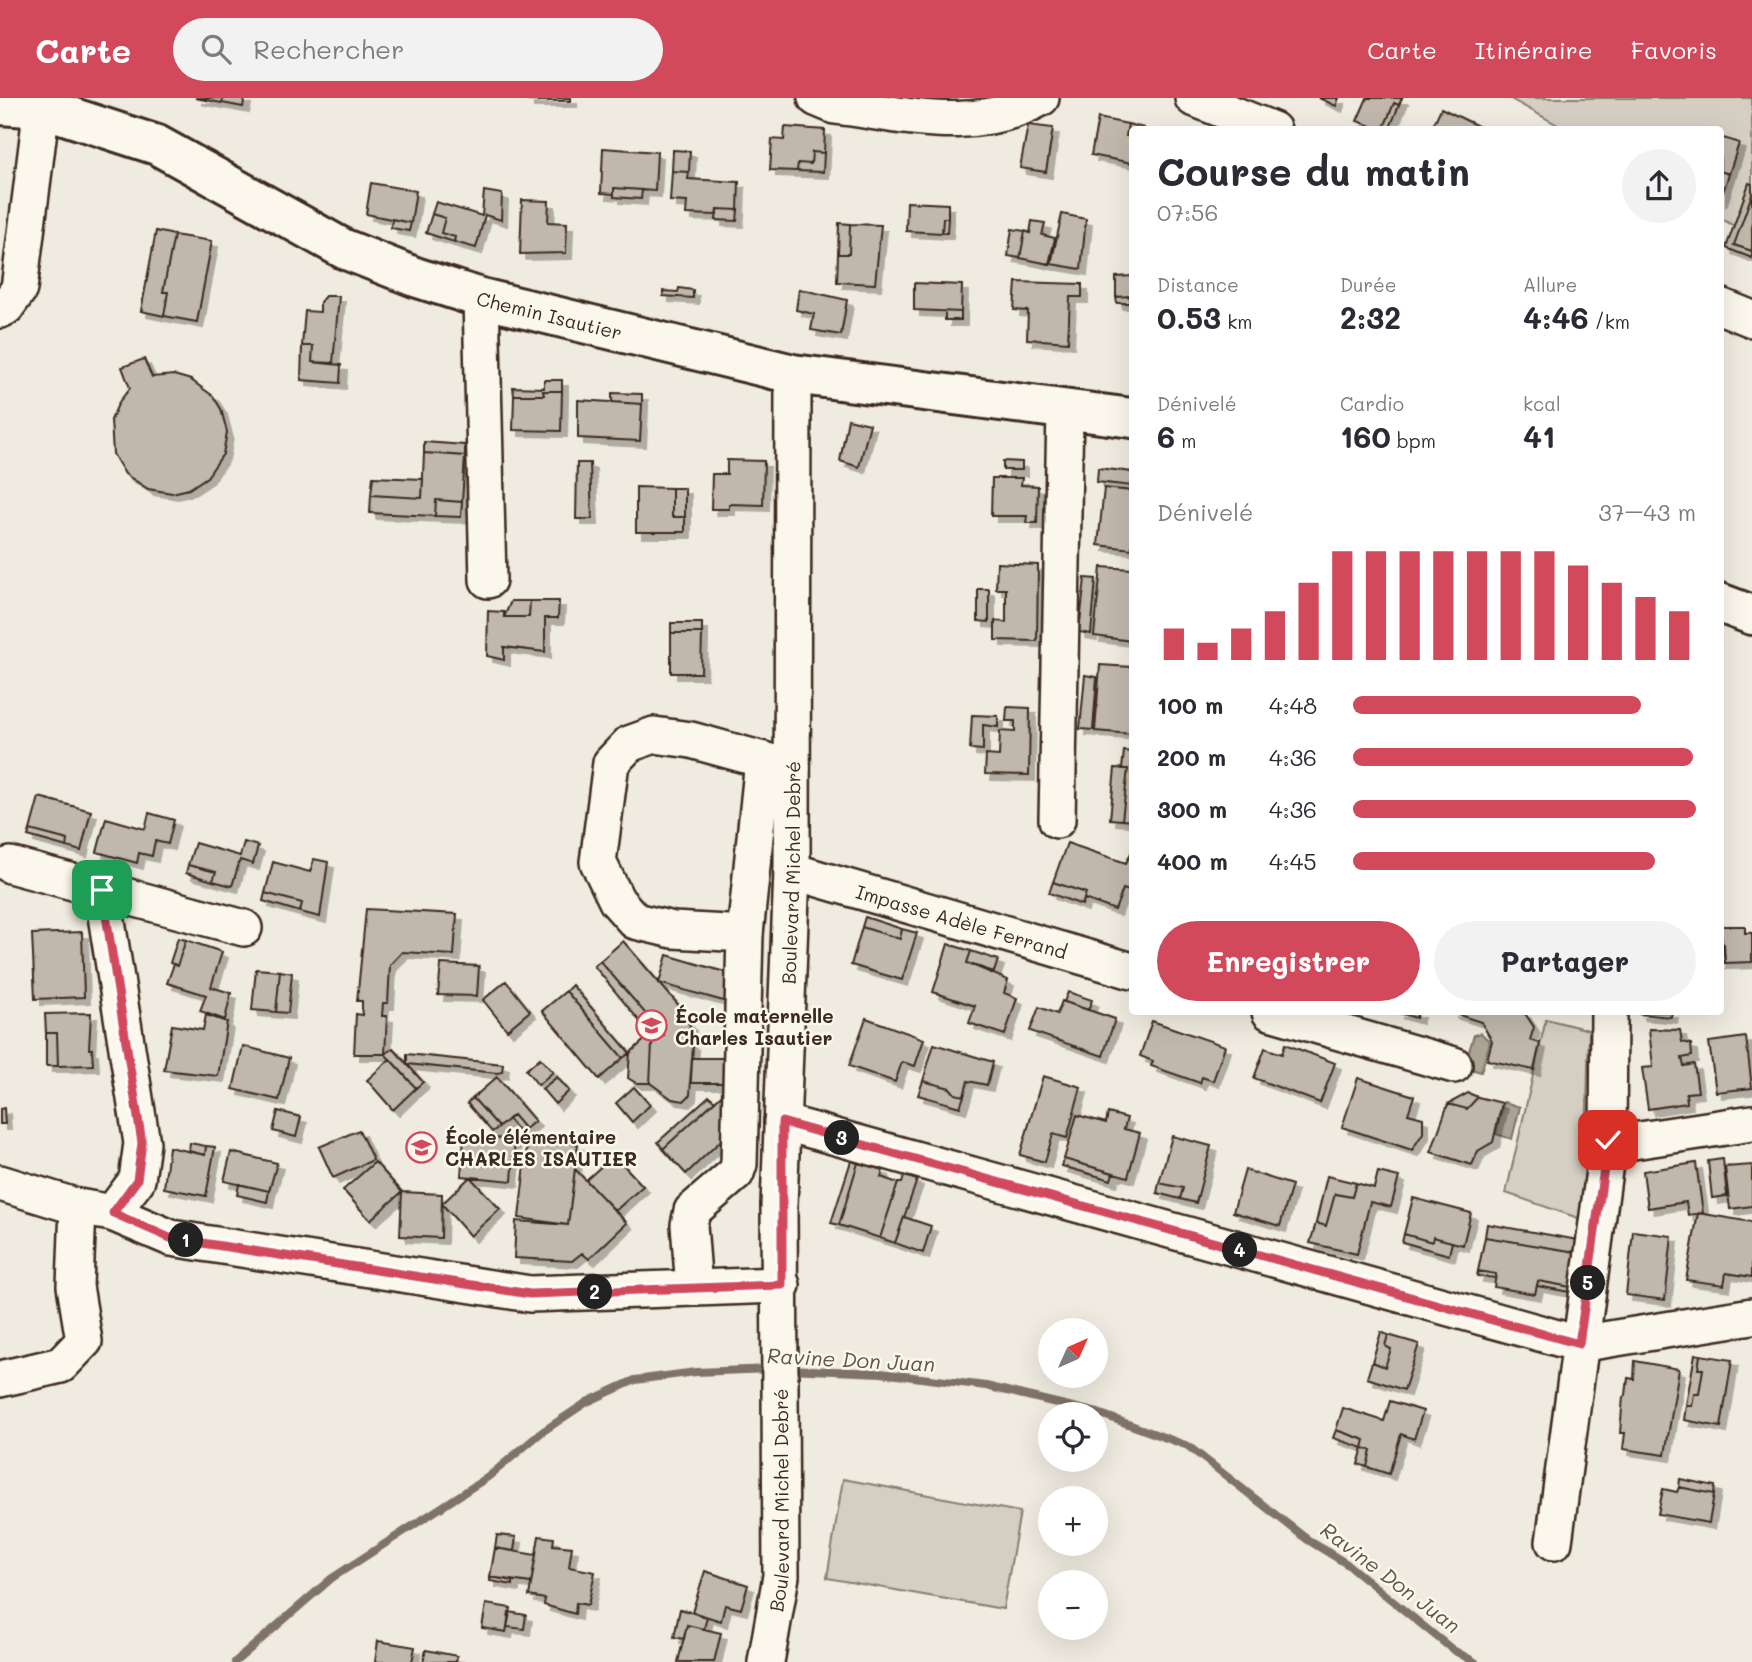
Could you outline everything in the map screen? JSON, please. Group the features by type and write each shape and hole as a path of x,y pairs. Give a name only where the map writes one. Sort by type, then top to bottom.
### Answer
{"main road":[{"name":"Chemin Isautier","path":"0,105 43,103 157,145 344,249 415,277 481,298 793,374 1129,418"},
{"path":"1724,604 1752,615"}],"street":[{"path":"816,98 835,106 962,122 996,117 1041,98"},
{"path":"1193,98 1263,126"},
{"path":"0,310 6,307 19,289 43,103"},
{"path":"481,298 488,580"},
{"path":"1724,308 1752,319"},
{"name":"Boulevard Michel Debré","path":"766,1662 781,1576 779,1353 782,1285 782,1122 792,871 777,764 793,374"},
{"path":"1056,820 1065,410"},
{"path":"694,1288 689,1225 692,1212 736,1173 739,1164 745,934 777,764 691,740 654,735 629,744 611,763 598,862 617,901 635,921 673,930 745,934"},
{"path":"10,865 244,928"},
{"name":"Impasse Adèle Ferrand","path":"792,871 1129,970"},
{"path":"102,890 142,1143 137,1180 113,1213"},
{"path":"1280,1015 1454,1065"},
{"path":"1554,1542 1607,1145 1609,1019"},
{"path":"782,1122 1579,1344 1752,1316"},
{"path":"1607,1145 1752,1123"},
{"path":"0,1183 78,1207 113,1213 170,1238 530,1294 782,1285"},
{"path":"0,1379 61,1365 84,1341 75,1286 78,1207"}],"shaded area":[{"path":"1509,98 1752,98 1752,236 1724,220 1724,126 1560,126"},
{"path":"1546,1019 1589,1030 1584,1220 1506,1193"},
{"path":"1481,1033 1490,1042 1481,1072 1464,1067 1474,1035"},
{"path":"1504,1102 1520,1107 1512,1139 1496,1134"},
{"path":"843,1479 1020,1512 1003,1609 827,1578"}],"building":[{"path":"195,98 223,98 222,103"},
{"path":"223,98 245,98 243,107 222,103"},
{"path":"528,98 571,98 571,101 528,101"},
{"path":"1319,98 1339,98 1336,106"},
{"path":"1367,98 1402,98 1399,105 1394,103 1385,126 1371,126 1357,121"},
{"path":"1394,103 1399,105 1391,126 1385,126"},
{"path":"1441,108 1478,126 1433,126"},
{"path":"1098,118 1128,124 1126,136 1129,136 1129,162 1091,155"},
{"path":"1128,124 1136,126 1129,126 1129,136 1126,136"},
{"path":"1028,125 1053,128 1046,172 1020,168"},
{"path":"785,127 825,130 824,153 812,152 811,164 798,163 797,171 770,170 772,139 784,140"},
{"path":"1724,138 1739,143 1729,174 1724,172"},
{"path":"603,148 657,152 655,191 614,188 614,194 601,193"},
{"path":"673,150 690,151 689,172 672,171"},
{"path":"812,152 824,153 823,172 797,171 798,163 811,164"},
{"path":"672,171 689,172 688,179 739,182 738,210 717,209 717,215 686,214 687,202 670,201"},
{"path":"1724,172 1729,174 1724,189"},
{"path":"371,183 416,191 411,223 366,214"},
{"path":"1749,183 1752,184 1752,194 1734,245 1752,251 1752,258 1726,248"},
{"path":"614,188 642,190 641,199 614,197"},
{"path":"484,191 502,194 501,220 485,215 476,248 454,242 455,237 441,233 445,218 432,214 436,202 482,216"},
{"path":"1752,194 1752,251 1734,245"},
{"path":"522,200 549,201 548,222 567,223 566,253 520,254"},
{"path":"907,202 948,204 948,218 943,218 942,233 906,231"},
{"path":"717,209 738,210 737,221 716,220"},
{"path":"432,214 445,218 441,233 455,237 454,242 426,233"},
{"path":"1062,214 1086,219 1081,269 1051,264"},
{"path":"943,218 948,218 947,233 942,233"},
{"path":"392,219 411,223 409,231 391,228"},
{"path":"1032,221 1045,223 1042,235 1055,238 1049,264 1020,258 1025,231 1030,233"},
{"path":"839,223 850,224 849,254 838,254"},
{"path":"850,224 881,225 875,284 837,282 838,254 849,254"},
{"path":"1012,229 1025,231 1020,258 1008,256"},
{"path":"156,231 174,235 163,292 168,292 164,316 141,311"},
{"path":"174,235 212,241 197,322 164,316 168,292 163,292"},
{"path":"1129,276 1129,296 1116,297 1116,277"},
{"path":"1016,282 1082,284 1082,297 1070,297 1068,342 1027,339 1028,311 1014,310"},
{"path":"914,283 962,285 961,312 914,310"},
{"path":"679,288 693,290 693,298 663,296 663,291 678,292"},
{"path":"799,289 847,300 841,335 811,330 814,314 796,310"},
{"path":"325,296 339,296 333,363 312,362 313,346 302,346 305,311 320,312 320,302"},
{"path":"1129,296 1129,303 1117,303 1116,297"},
{"path":"945,312 961,312 961,320 945,320"},
{"path":"302,346 313,346 312,362 341,365 340,383 301,380"},
{"path":"144,359 152,377 174,375 191,380 213,396 221,409 227,432 223,454 207,477 189,489 172,493 148,489 125,474 113,454 111,420 119,402 130,388 122,367"},
{"path":"544,380 562,380 562,391 543,391 544,395 514,395 513,387 544,388"},
{"path":"543,391 562,391 561,431 513,430 514,395 544,395"},
{"path":"612,393 642,394 642,404 612,402"},
{"path":"578,400 642,404 640,441 578,438"},
{"path":"848,419 870,424 859,467 840,461"},
{"path":"424,442 465,445 465,456 424,453"},
{"path":"424,453 465,456 462,502 436,500 435,516 370,513 371,495 422,498"},
{"path":"727,460 764,461 763,505 729,504 729,509 711,509 712,474 727,474"},
{"path":"1003,461 1022,462 1022,470 1003,470"},
{"path":"577,463 590,463 592,519 576,519"},
{"path":"1098,468 1129,472 1129,486 1097,482"},
{"path":"373,477 423,479 422,498 371,495"},
{"path":"992,478 1022,478 1021,485 1038,486 1037,523 1026,523 1027,516 991,516"},
{"path":"636,487 672,488 672,517 685,517 685,532 636,532"},
{"path":"672,488 685,488 685,517 672,517"},
{"path":"1104,488 1129,491 1129,549 1098,545"},
{"path":"436,500 462,502 461,517 435,516"},
{"path":"997,563 1038,565 1037,641 995,640 995,621 1006,622 1006,589 996,589"},
{"path":"1101,567 1129,569 1129,641 1094,636"},
{"path":"1085,578 1096,579 1091,634 1079,632"},
{"path":"978,589 989,589 989,622 978,621"},
{"path":"511,601 530,601 529,617 504,617"},
{"path":"530,601 559,601 558,618 545,618 545,652 504,647 504,660 487,656 488,611 504,612 504,617 529,617"},
{"path":"671,623 702,623 702,633 671,633"},
{"path":"671,633 702,633 701,673 671,673"},
{"path":"1100,665 1129,667 1129,734 1095,731"},
{"path":"1085,675 1097,677 1093,730 1080,729"},
{"path":"1007,707 1030,708 1029,775 985,774 986,755 999,756 1000,731 1015,732 1015,721 1006,721"},
{"path":"972,715 998,716 998,727 983,725 983,750 970,749"},
{"path":"1124,751 1129,752 1129,821 1122,820 1128,769 1122,769"},
{"path":"1115,768 1128,769 1122,820 1110,819"},
{"path":"39,797 91,811 81,851 67,847 68,840 30,830"},
{"path":"149,813 174,820 168,844 155,841 152,856 139,853 137,863 97,852 106,818 145,829"},
{"path":"30,830 68,840 67,847 28,836"},
{"path":"244,842 258,846 253,864 240,860 232,886 213,881 216,872 188,865 195,843 240,856"},
{"path":"1067,843 1126,863 1129,857 1129,891 1123,889 1115,910 1084,899 1086,893 1053,882"},
{"path":"314,859 328,862 320,917 300,912 302,903 265,893 273,862 310,872"},
{"path":"188,865 216,872 213,881 186,873"},
{"path":"1053,882 1086,893 1082,905 1049,893"},
{"path":"265,893 302,903 300,912 263,901"},
{"path":"366,909 457,914 454,955 402,952 390,965 388,1003 383,1003 382,1016 387,1016 385,1054 354,1054 356,1014 362,1015 362,1001 357,1001"},
{"path":"865,917 902,929 900,939 862,927"},
{"path":"1724,926 1745,926 1745,933 1752,933 1752,962 1725,963"},
{"path":"862,927 900,939 902,929 917,933 902,980 851,965"},
{"path":"82,932 84,997 35,999 32,934"},
{"path":"178,938 186,940 177,966 170,963"},
{"path":"186,940 222,952 211,987 231,993 225,1020 200,1011 206,995 167,983 174,964 177,966"},
{"path":"623,941 682,1009 679,1012 690,1025 688,1039 693,1045 690,1095 684,1101 672,1099 650,1083 652,1044 664,1035 600,961"},
{"path":"948,944 971,951 967,963 1008,980 1004,993 1017,998 1005,1035 969,1023 975,1006 933,992"},
{"path":"971,951 998,960 994,972 967,963"},
{"path":"667,955 742,977 734,1004 659,983"},
{"path":"600,961 664,1035 656,1041 594,966"},
{"path":"441,964 479,966 477,996 438,995"},
{"path":"256,969 280,971 276,1012 252,1010"},
{"path":"280,971 292,973 288,1013 276,1012"},
{"path":"506,981 530,1011 507,1030 483,1000"},
{"path":"572,985 630,1053 623,1058 566,991"},
{"path":"566,991 623,1058 599,1079 542,1011"},
{"path":"1068,992 1092,1000 1088,1010 1064,1002"},
{"path":"1062,1001 1115,1019 1103,1056 1030,1031 1039,1007 1057,1014"},
{"path":"91,1013 89,1049 92,1049 93,1065 58,1066 57,1033 46,1033 45,1014"},
{"path":"206,1015 227,1022 218,1076 164,1070 172,1025 203,1030"},
{"path":"1459,1015 1526,1015 1534,1027 1530,1040 1540,1043 1534,1070 1487,1060 1492,1041 1481,1022"},
{"path":"866,1018 924,1039 915,1066 902,1062 895,1082 849,1066"},
{"path":"1152,1021 1225,1046 1213,1081 1202,1077 1200,1083 1151,1066 1153,1061 1140,1056"},
{"path":"1649,1029 1680,1030 1682,1042 1691,1044 1692,1056 1682,1058 1684,1066 1694,1064 1698,1092 1686,1093 1687,1103 1648,1109 1642,1068 1653,1067"},
{"path":"46,1033 57,1033 58,1066 46,1066"},
{"path":"651,1034 656,1041 652,1044 650,1083 636,1083 628,1078 630,1053"},
{"path":"1746,1037 1752,1088 1716,1092 1709,1042"},
{"path":"934,1044 993,1062 987,1085 968,1081 964,1096 955,1094 950,1088 923,1081"},
{"path":"1285,1044 1335,1063 1320,1103 1254,1078 1265,1048 1282,1054"},
{"path":"243,1046 289,1058 279,1100 233,1089"},
{"path":"393,1048 423,1082 416,1088 385,1054"},
{"path":"407,1054 503,1064 502,1072 407,1064"},
{"path":"540,1058 553,1072 538,1085 526,1070"},
{"path":"692,1058 733,1058 731,1083 690,1083"},
{"path":"390,1059 416,1088 393,1110 367,1080"},
{"path":"1043,1076 1081,1087 1067,1138 1053,1134 1045,1162 1020,1155"},
{"path":"497,1077 535,1121 525,1129 513,1115 499,1127 473,1098"},
{"path":"557,1077 569,1091 555,1104 542,1089"},
{"path":"1358,1078 1414,1096 1408,1114 1423,1118 1423,1133 1412,1150 1342,1127"},
{"path":"923,1081 950,1088 955,1094 964,1096 960,1107 918,1095"},
{"path":"634,1087 650,1105 632,1122 616,1103"},
{"path":"730,1087 738,1124 686,1174 663,1149"},
{"path":"1468,1093 1478,1097 1467,1109 1448,1104"},
{"path":"709,1096 715,1101 663,1149 658,1142"},
{"path":"1478,1097 1502,1103 1493,1142 1478,1151 1472,1165 1431,1152 1448,1104 1467,1109"},
{"path":"473,1098 499,1127 492,1132 467,1103"},
{"path":"4,1108 5,1124 0,1124 0,1109"},
{"path":"278,1111 301,1117 296,1137 273,1131"},
{"path":"1108,1113 1127,1118 1124,1129 1140,1133 1128,1177 1064,1159 1077,1115 1106,1123"},
{"path":"513,1115 525,1129 521,1134 508,1119"},
{"path":"359,1130 373,1160 333,1178 319,1147"},
{"path":"1172,1136 1211,1146 1196,1203 1180,1199 1183,1188 1159,1183"},
{"path":"464,1137 515,1139 512,1181 461,1176"},
{"path":"528,1138 578,1144 568,1225 519,1218"},
{"path":"190,1143 206,1146 205,1155 189,1151"},
{"path":"206,1146 215,1147 206,1196 164,1188 169,1147 205,1155"},
{"path":"231,1152 277,1163 269,1191 224,1181"},
{"path":"614,1155 643,1186 615,1211 586,1180"},
{"path":"1064,1159 1113,1173 1111,1180 1062,1166"},
{"path":"1723,1159 1727,1196 1712,1198 1708,1161"},
{"path":"851,1161 858,1163 839,1225 831,1223"},
{"path":"375,1162 402,1192 370,1220 343,1190"},
{"path":"858,1163 883,1170 881,1177 898,1183 880,1238 839,1225"},
{"path":"1696,1163 1703,1213 1688,1215 1686,1202 1648,1208 1643,1171"},
{"path":"1752,1165 1752,1206 1730,1209 1725,1167"},
{"path":"575,1169 627,1223 589,1259 582,1253 572,1261 514,1258 516,1221 568,1225"},
{"path":"1245,1170 1292,1185 1280,1226 1233,1212"},
{"path":"1378,1172 1399,1177 1391,1207 1370,1202 1357,1254 1310,1243 1316,1223 1326,1226 1335,1194 1352,1197 1356,1183 1374,1188"},
{"path":"904,1176 917,1180 895,1243 880,1238 898,1183 902,1183"},
{"path":"1327,1176 1356,1183 1352,1197 1335,1194 1326,1226 1316,1223"},
{"path":"470,1177 500,1209 470,1236 442,1204"},
{"path":"1159,1183 1183,1188 1180,1199 1157,1193"},
{"path":"239,1184 269,1191 267,1202 237,1195"},
{"path":"402,1192 442,1194 441,1238 400,1236"},
{"path":"1413,1198 1471,1213 1463,1245 1433,1237 1432,1242 1404,1234"},
{"path":"1698,1213 1752,1222 1752,1277 1726,1273 1724,1285 1686,1280"},
{"path":"904,1217 931,1226 923,1253 895,1243"},
{"path":"1487,1224 1584,1241 1582,1253 1485,1237"},
{"path":"1633,1231 1672,1236 1665,1300 1626,1295"},
{"path":"1404,1234 1432,1242 1433,1237 1452,1242 1449,1255 1402,1242"},
{"path":"1485,1237 1582,1253 1576,1288 1538,1281 1535,1294 1494,1287 1496,1274 1478,1271"},
{"path":"1478,1271 1496,1274 1495,1278 1477,1276"},
{"path":"1538,1281 1576,1288 1575,1293 1537,1286"},
{"path":"1381,1332 1388,1335 1385,1346 1391,1349 1385,1367 1372,1362"},
{"path":"1388,1335 1419,1344 1404,1390 1367,1378 1372,1362 1385,1367 1391,1349 1385,1346"},
{"path":"1695,1354 1700,1355 1698,1369 1703,1369 1699,1394 1694,1394 1692,1406 1686,1405"},
{"path":"1700,1355 1732,1360 1721,1427 1684,1420 1686,1405 1692,1406 1694,1394 1699,1394 1703,1369 1698,1369"},
{"path":"1635,1361 1679,1369 1665,1455 1623,1449 1625,1433 1620,1433 1623,1397 1626,1395 1628,1378 1634,1379"},
{"path":"1390,1401 1423,1411 1414,1439 1401,1434 1389,1474 1367,1467 1371,1450 1363,1448 1365,1440 1336,1430 1343,1408 1384,1421"},
{"path":"1336,1430 1365,1440 1363,1448 1333,1438"},
{"path":"1363,1448 1371,1450 1367,1467 1358,1464"},
{"path":"1680,1479 1715,1486 1714,1494 1679,1487"},
{"path":"1679,1487 1714,1494 1709,1523 1658,1514 1663,1489 1677,1492"},
{"path":"497,1535 516,1537 514,1551 495,1548"},
{"path":"539,1536 554,1538 553,1545 572,1547 569,1567 595,1572 588,1605 576,1603 575,1614 544,1605 545,1599 529,1596"},
{"path":"495,1548 536,1555 531,1583 490,1577"},
{"path":"705,1571 748,1585 741,1609 725,1605 721,1621 692,1612"},
{"path":"490,1577 513,1581 513,1585 490,1581"},
{"path":"486,1604 511,1608 506,1632 482,1628"},
{"path":"680,1609 707,1617 704,1629 687,1625 684,1639 674,1637"},
{"path":"509,1612 526,1615 524,1629 507,1627"},
{"path":"687,1625 721,1633 714,1662 678,1662"},
{"path":"378,1641 415,1647 412,1662 375,1662"},
{"path":"426,1650 457,1656 456,1662 423,1662"}],"waterway":[{"name":"Ravine Don Juan","path":"235,1662 332,1578 488,1477 542,1432 587,1402 635,1380 696,1372 771,1369"},
{"name":"Ravine Don Juan","path":"787,1369 881,1373 986,1386 1098,1413 1188,1446 1308,1540 1347,1564 1453,1650 1475,1662"}],"place":[{"name":"École maternelle Charles Isautier","path":"652,1026"},
{"name":"École élémentaire CHARLES ISAUTIER","path":"422,1147"}],"route":[{"path":"102,890 142,1143 137,1180 113,1213 170,1238 530,1294 782,1285 779,1205 782,1122 1579,1344 1608,1140"}]}
